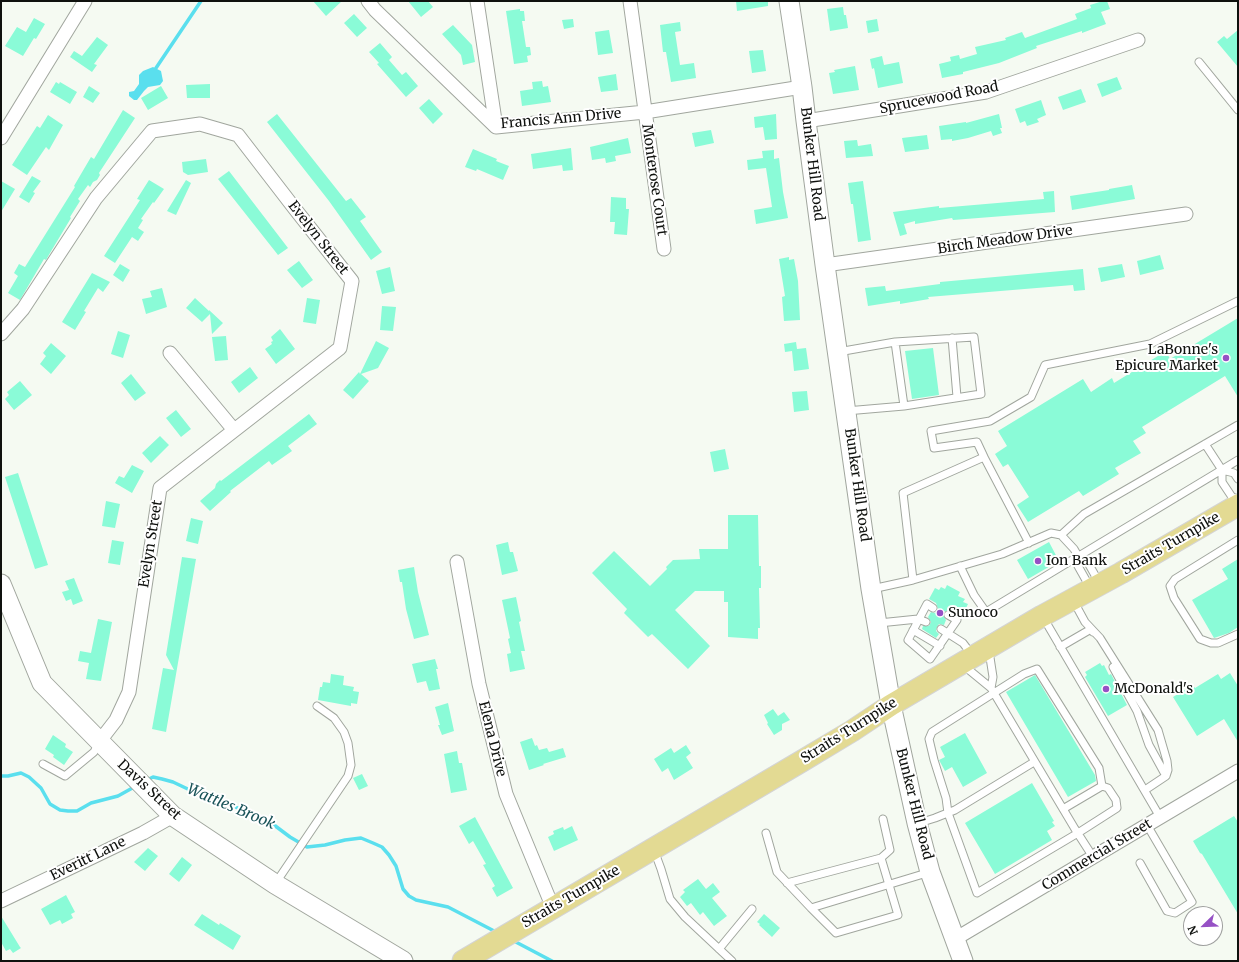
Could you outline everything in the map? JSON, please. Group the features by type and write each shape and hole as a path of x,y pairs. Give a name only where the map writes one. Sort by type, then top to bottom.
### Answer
{"main road":[{"name":"Bunker Hill Road","path":"790,1 825,265 871,589 891,705 917,823 930,872 963,961"},
{"name":"Straits Turnpike","path":"465,960 524,924 654,850 974,656 1238,505"},
{"name":"Davis Street","path":"1,584 42,683 168,811 275,884 403,961"}],"street":[{"path":"1,138 85,1"},
{"name":"Francis Ann Drive","path":"368,1 375,10 496,127 645,112 802,87"},
{"path":"477,1 496,127"},
{"name":"Monterose Court","path":"630,1 664,249"},
{"name":"Sprucewood Road","path":"806,121 986,92 1138,40"},
{"name":"Evelyn Street","path":"1,334 24,309 96,198 152,131 200,124 238,135 295,210 352,281 340,348 160,488 129,692 116,720 99,742"},
{"name":"Birch Meadow Drive","path":"825,265 1186,214"},
{"path":"170,353 234,430"},
{"name":"Elena Drive","path":"457,562 479,684 506,794 553,908"},
{"name":"Commercial Street","path":"955,939 1238,771"},
{"name":"Everitt Lane","path":"1,901 143,832 168,811"}],"lane":[{"path":"1199,62 1238,110"},
{"path":"1029,543 977,442 934,448 932,431 990,421 1004,413 1031,397 1045,365 1150,344 1238,301"},
{"path":"838,352 895,342 974,337 981,394 904,406 846,411"},
{"path":"952,338 957,397"},
{"path":"895,342 904,406"},
{"path":"1061,535 1084,514 1238,425"},
{"path":"1205,444 1222,470 1222,482 1232,497 1238,499"},
{"path":"913,580 903,493 984,457"},
{"path":"960,566 974,595 986,612 1238,460"},
{"path":"1222,470 1234,473 1238,480"},
{"path":"871,589 913,580 1002,554 1051,533 1061,535 1074,549 1078,556 1078,566 1087,582 1096,587"},
{"path":"1238,540 1175,579 1170,586 1174,598 1200,639 1211,644 1218,643 1238,634"},
{"path":"1073,600 1085,622 1100,638 1158,730 1167,761 1168,770 1166,776 1145,790"},
{"path":"933,608 926,604 908,640 930,659 940,646 944,631 957,620 948,615"},
{"path":"1042,616 1160,817"},
{"path":"878,624 918,619 926,622"},
{"path":"1060,647 1091,629"},
{"path":"1091,629 1102,645 1137,711 1149,745 1166,776"},
{"path":"913,630 940,646"},
{"path":"944,631 963,643 993,677 992,691"},
{"path":"974,656 992,691 1034,762 1093,857"},
{"path":"1063,809 1102,786 1108,788 1116,800 1117,808 1078,833 977,892 948,813 946,798 934,760 930,739 932,732 992,691 1024,674 1037,669 1100,768 1102,786"},
{"path":"275,884 348,776 351,765 348,743 344,732 334,718 317,706"},
{"path":"43,764 65,776 94,752 99,742"},
{"path":"917,823 948,813 1034,762"},
{"path":"787,883 881,858 890,850 883,819"},
{"path":"1140,863 1167,911 1175,913 1192,902 1147,825"},
{"path":"766,832 777,872 836,933 898,915 881,858"},
{"path":"654,850 670,899 685,917 732,961"},
{"path":"811,908 930,872"},
{"path":"719,949 752,909"}],"water":[{"path":"153,67 161,71 163,81 160,85 148,87 137,100 134,100 129,96 129,92 134,91 139,84 139,75 143,71"}],"building":[{"path":"313,1 342,1 326,16"},
{"path":"408,1 428,1 433,7 421,17"},
{"path":"736,1 768,1 768,6 737,11"},
{"path":"1107,1 1110,9 1101,12 1106,24 1082,33 1082,31 1036,46 1037,48 999,63 963,72 963,74 942,78 939,64 951,61 950,57 959,55 960,59 977,54 975,47 1006,40 1005,38 1022,32 1025,38 1077,19 1075,14 1091,8 1090,5"},
{"path":"843,7 848,28 830,31 827,9"},
{"path":"520,9 520,11 524,11 525,21 522,21 526,47 530,47 531,55 527,56 528,62 514,64 506,11"},
{"path":"354,14 367,28 357,37 344,23"},
{"path":"34,18 45,24 23,56 5,46 17,27 26,32"},
{"path":"573,19 574,27 564,29 562,20"},
{"path":"877,19 879,31 868,33 866,21"},
{"path":"680,22 681,31 675,32 680,65 694,63 696,78 671,82 666,52 663,52 660,25"},
{"path":"453,25 472,45 475,62 463,65 461,55 442,34"},
{"path":"609,30 613,53 598,55 595,32"},
{"path":"1238,30 1238,67 1217,42 1224,36 1227,39"},
{"path":"97,37 108,45 94,64 97,65 92,72 70,57 74,51 82,56"},
{"path":"380,43 392,57 389,60 402,75 406,72 418,86 406,97 377,64 379,63 369,52"},
{"path":"763,50 766,71 752,73 749,51"},
{"path":"882,56 884,65 899,62 903,83 878,88 874,68 872,69 870,59"},
{"path":"855,66 859,90 833,94 829,73 835,72 834,70"},
{"path":"616,74 618,90 601,92 598,77"},
{"path":"1117,77 1122,89 1102,97 1097,84"},
{"path":"542,81 543,87 548,86 551,102 522,106 520,91 533,89 532,82"},
{"path":"56,82 59,84 60,82 77,92 70,104 50,92"},
{"path":"210,84 210,98 187,98 186,85"},
{"path":"89,86 100,93 93,103 83,97"},
{"path":"161,86 168,98 148,110 141,98"},
{"path":"1081,89 1086,102 1063,110 1058,97"},
{"path":"429,99 443,114 433,124 419,108"},
{"path":"1041,100 1046,115 1037,119 1039,122 1027,126 1025,121 1020,123 1015,109"},
{"path":"123,110 135,118 99,173 100,175 97,180 93,182 90,187 88,185 78,199 80,201 70,217 71,218 46,260 44,259 20,300 8,293 18,276 14,273 19,264 25,267 75,187 74,186 91,157 94,159"},
{"path":"277,114 346,201 351,198 366,217 360,221 382,252 371,260 329,201 267,122"},
{"path":"776,114 777,139 765,140 763,127 755,128 754,117"},
{"path":"999,114 1002,133 993,136 991,131 952,141 952,139 941,140 939,126 966,123"},
{"path":"48,115 63,125 49,150 46,147 27,175 12,165 37,126 40,128"},
{"path":"711,130 714,143 695,147 692,133"},
{"path":"927,135 929,149 905,152 902,138"},
{"path":"628,138 631,153 615,156 616,161 606,163 605,158 592,160 590,147"},
{"path":"857,140 858,146 871,144 873,156 846,158 844,141"},
{"path":"571,148 573,170 563,171 562,165 533,169 531,154"},
{"path":"473,149 497,159 496,161 509,166 503,180 477,169 476,171 465,167"},
{"path":"774,150 774,159 779,158 788,218 756,224 754,210 772,207 766,168 748,170 747,160 763,158 762,151"},
{"path":"206,159 208,172 188,175 183,172 182,162"},
{"path":"229,171 288,248 278,255 218,179"},
{"path":"32,176 41,181 33,192 35,193 29,203 19,197"},
{"path":"149,180 164,189 141,219 143,220 138,228 144,232 138,241 132,237 115,263 104,256 140,200 137,199"},
{"path":"186,180 191,183 176,215 167,211"},
{"path":"1,181 15,189 1,212"},
{"path":"863,181 871,240 858,242 853,204 851,204 848,183"},
{"path":"1132,185 1135,199 1072,210 1070,196"},
{"path":"1054,191 1055,212 953,220 952,218 915,224 915,221 904,224 907,234 900,236 893,212 939,206 939,208 1044,199 1043,192"},
{"path":"611,197 626,198 626,209 629,209 627,235 614,234 615,222 610,222"},
{"path":"1160,255 1164,269 1140,275 1137,261"},
{"path":"789,257 789,260 794,259 798,281 800,320 784,321 782,297 785,296 779,259"},
{"path":"299,261 313,280 302,288 287,270"},
{"path":"120,264 130,270 123,282 113,275"},
{"path":"1122,264 1125,277 1101,282 1098,268"},
{"path":"390,267 395,291 382,294 376,271"},
{"path":"1083,269 1085,290 1074,291 1073,285 928,297 929,299 900,304 900,301 868,306 865,288 885,286 886,291 940,284 940,282"},
{"path":"92,273 110,282 103,292 98,288 84,311 86,312 75,330 62,322"},
{"path":"162,288 167,307 146,314 142,299 152,297 150,291"},
{"path":"195,298 223,323 212,334 210,314 202,322 186,308"},
{"path":"307,298 320,300 316,324 303,322"},
{"path":"382,306 396,307 393,331 380,330"},
{"path":"1238,318 1238,397 1225,376 1142,427 1146,433 1133,441 1141,453 1115,468 1119,474 1083,496 1079,491 1028,522 1017,505 1029,497 1008,464 1003,467 995,454 1007,446 998,431 1083,379 1091,392 1112,378 1114,383 1166,351 1170,359"},
{"path":"280,329 295,349 276,364 265,349 272,344 271,342 273,341 271,337"},
{"path":"118,331 130,335 123,358 111,354"},
{"path":"226,336 228,360 215,361 212,337"},
{"path":"376,341 389,348 378,368 361,374 369,381 353,399 343,390 359,372 360,374"},
{"path":"796,342 797,349 806,348 809,369 794,371 792,351 785,352 784,344"},
{"path":"51,343 66,356 51,374 40,364 46,356 43,353"},
{"path":"933,348 939,395 912,399 905,351"},
{"path":"250,367 258,378 239,393 231,382"},
{"path":"131,374 146,393 135,401 121,383"},
{"path":"20,381 32,395 14,410 5,399 9,395 7,392"},
{"path":"807,391 809,410 794,412 792,392"},
{"path":"176,410 191,429 181,437 166,418"},
{"path":"309,414 317,424 288,446 292,451 272,465 269,461 230,491 231,492 210,511 200,501 215,488 216,484 220,480 221,481"},
{"path":"160,436 169,445 151,463 142,453"},
{"path":"725,449 729,469 714,472 710,452"},
{"path":"132,465 144,471 132,493 115,483 119,476 124,478"},
{"path":"18,473 48,565 35,569 5,477"},
{"path":"106,501 120,504 115,528 102,526"},
{"path":"728,515 758,515 761,588 759,588 760,628 758,628 758,639 728,637 728,602 724,602 724,591 695,591 675,610 710,646 688,669 652,634 648,637 624,613 627,609 592,573 614,551 650,586 667,569 666,567 673,560 700,559 699,549 728,549"},
{"path":"191,518 203,521 198,544 186,541"},
{"path":"112,540 124,542 120,565 108,563"},
{"path":"508,542 510,552 513,552 518,571 502,575 496,545"},
{"name":"Ion Bank","path":"1049,542 1059,561 1028,579 1017,560"},
{"path":"182,557 196,559 166,732 152,729 163,668 174,670 166,655"},
{"path":"1238,559 1238,627 1229,633 1214,638 1192,600 1228,579 1222,569"},
{"path":"414,567 418,592 429,635 414,639 398,570"},
{"path":"74,578 83,601 73,605 71,599 66,601 62,592 69,590 65,581"},
{"name":"Sunoco","path":"947,585 960,592 958,596 965,599 963,602 968,604 962,616 951,610 944,612 944,617 946,620 944,625 939,624 937,627 936,631 939,634 936,638 922,629 923,626 929,626 931,622 928,617 931,612 935,613 938,609 936,603 929,599 935,588 939,590 941,587 945,589"},
{"path":"516,597 525,651 521,651 525,669 510,672 507,654 511,653 508,639 510,638 502,600"},
{"path":"98,619 112,622 101,681 86,679 89,663 78,661 80,651 91,653"},
{"path":"435,659 438,669 436,669 440,689 429,691 426,681 417,683 412,664"},
{"name":"McDonald's","path":"1100,663 1102,666 1104,665 1109,675 1111,674 1127,705 1108,716 1085,677 1087,675 1085,672"},
{"path":"1230,673 1238,686 1238,742 1224,719 1197,736 1173,697 1193,685 1195,688 1218,674 1221,679"},
{"path":"331,674 344,676 343,685 354,687 353,691 359,692 357,704 351,703 351,706 318,700 320,687 322,687 323,682 330,683"},
{"path":"1035,675 1095,775 1096,781 1068,797 1006,692"},
{"path":"448,703 454,731 442,735 438,725 440,725 435,707"},
{"path":"773,709 778,716 784,712 790,720 782,724 782,730 774,735 767,724 768,723 764,715"},
{"path":"965,733 987,773 963,787 952,767 945,771 939,760 945,757 940,747"},
{"path":"53,735 66,744 65,747 73,752 64,765 53,757 54,755 45,749"},
{"path":"532,738 535,746 537,745 539,750 547,748 549,752 563,748 566,757 529,770 520,742"},
{"path":"686,745 691,753 686,757 693,768 674,780 668,768 662,772 654,759 671,748 674,753"},
{"path":"457,751 459,763 462,763 467,790 451,793 444,754"},
{"path":"362,774 368,786 359,790 353,778"},
{"path":"1032,783 1054,821 1052,822 1055,826 1047,831 1052,840 995,874 965,823"},
{"path":"1234,816 1238,822 1238,914 1193,841"},
{"path":"475,817 513,888 497,897 492,888 495,886 483,865 486,864 473,841 469,844 459,826"},
{"path":"572,826 578,840 554,851 548,837 554,834 553,831 563,827 564,830"},
{"path":"148,848 158,856 145,871 134,862"},
{"path":"182,857 192,865 179,882 169,874"},
{"path":"698,879 706,889 713,883 720,892 712,898 727,916 714,926 703,912 700,915 691,903 687,906 680,897 685,892 683,890"},
{"path":"66,895 75,912 71,914 73,918 62,924 60,920 50,925 41,909"},
{"path":"202,914 219,925 220,923 241,936 233,950 194,925"},
{"path":"764,914 780,928 772,937 757,922"},
{"path":"1,916 21,948 13,953 10,949 6,951 1,942"}],"waterway":[{"path":"156,68 201,1"},
{"name":"Wattles Brook","path":"1,776 21,773 29,777 41,788 50,804 60,810 68,811 77,811 91,803 118,796 136,786"},
{"name":"Wattles Brook","path":"147,780 153,777 173,782 192,791 201,792 270,822 290,837 307,847 361,838 373,843 382,847 389,855 396,866 403,889 409,896 416,900 448,907 498,933"},
{"name":"Wattles Brook","path":"512,940 552,961"}],"place":[{"name":"LaBonne's Epicure Market","path":"1226,358"},
{"name":"Ion Bank","path":"1038,561"},
{"name":"Sunoco","path":"940,613"},
{"name":"McDonald's","path":"1106,689"}]}
